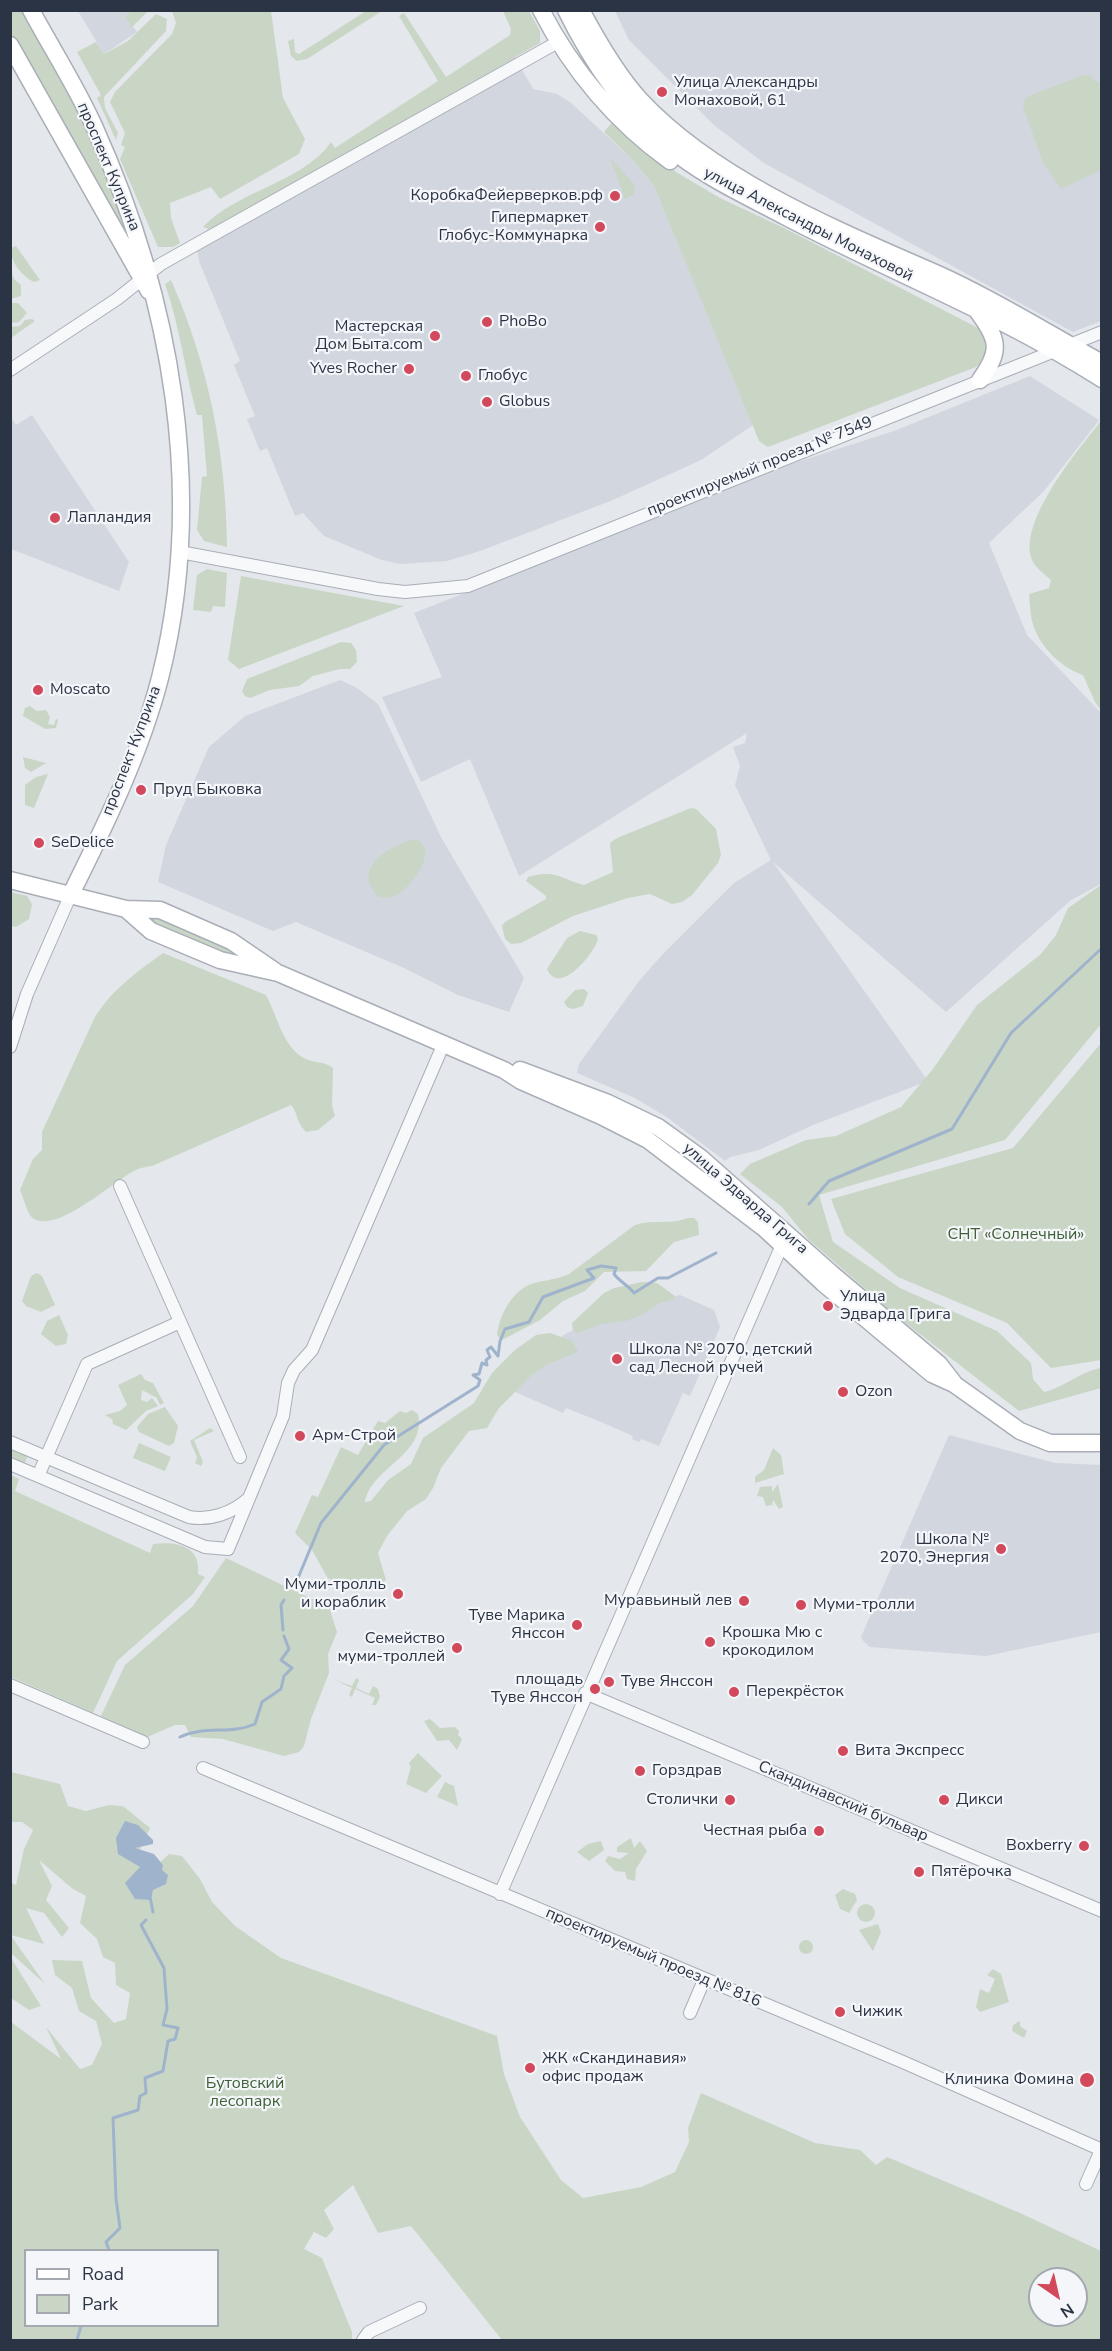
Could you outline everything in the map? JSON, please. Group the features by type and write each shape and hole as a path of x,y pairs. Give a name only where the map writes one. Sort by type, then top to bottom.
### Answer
{"street":[{"name":"проспект Куприна","path":"10,1047 27,994 124,778 154,700 172,622 180,552 181,479 177,419 164,337 146,276 92,123 31,10"},
{"path":"541,10 558,42 599,97 649,145 680,167 741,194"},
{"name":"улица Александры Монаховой","path":"566,10 602,73 647,128 686,160 741,194 975,309 1061,348 1101,363"},
{"name":"улица Александры Монаховой","path":"581,10 599,42 640,100 677,135 711,159 819,219 905,262 942,277 1061,348 1101,379"},
{"path":"588,10 599,42"},
{"path":"10,370 117,299 146,276 558,42"},
{"name":"проспект Куприна","path":"10,45 146,276"},
{"path":"975,309 990,327 996,344 990,365 980,380"},
{"name":"проектируемый проезд № 7549","path":"180,552 378,589 405,592 468,586 1101,332"},
{"name":"улица Эдварда Грига","path":"10,880 126,909 160,910 206,928 246,950 278,973"},
{"name":"улица Эдварда Грига","path":"126,909 151,931 220,960 278,973 504,1070 522,1070 608,1103 658,1127 701,1158 784,1239 932,1374 954,1384 1020,1431 1035,1439 1067,1444 1101,1443"},
{"path":"10,1464 216,1549 228,1549 283,1416 288,1383 294,1370 312,1350 444,1043"},
{"path":"120,1186 240,1457"},
{"path":"500,1894 585,1693 784,1239"},
{"path":"39,1476 89,1362 180,1322"},
{"path":"10,1442 193,1518 227,1513 248,1499"},
{"path":"10,1685 143,1742"},
{"name":"Скандинавский бульвар","path":"585,1693 1101,1911"},
{"name":"проектируемый проезд № 816","path":"203,1768 903,2062 1101,2149"},
{"path":"690,2013 704,1980"},
{"path":"1086,2184 1101,2149"},
{"path":"363,2340 369,2332 420,2308"}],"shaded area":[{"path":"78,11 134,11 125,16 137,32 104,54"},
{"path":"615,11 1101,11 1101,321 1073,332 764,163 715,126 629,40"},
{"name":"Globus","path":"514,55 533,89 557,94 570,102 633,160 654,186 753,425 701,460 613,500 480,551 447,561 400,564 382,560 324,536 303,513 295,516 267,448 260,451 247,419 255,416 234,365 240,361 199,261 197,248 202,235 212,225"},
{"path":"1030,376 1099,420 1044,491 989,543 1027,635 1101,713 1101,884 1071,900 946,1012 773,862 928,1081 813,1125 759,1150 730,1157 725,1161 668,1118 635,1098 577,1073 579,1064 639,981 662,955 734,883 771,860 735,785 740,766 733,747 745,743 747,733 519,876 470,759 421,782 382,697 442,677 414,613 794,463 894,431"},
{"name":"Лапландия","path":"32,415 129,562 119,591 11,549 11,417 16,425"},
{"path":"340,680 357,688 378,704 442,839 524,978 509,1012 458,995 404,968 296,922 273,931 158,882 166,845 209,747 245,716"},
{"name":"Школа № 2070, детский сад Лесной ручей","path":"680,1295 714,1310 720,1327 690,1396 683,1393 659,1446 641,1439 639,1442 632,1439 633,1436 566,1408 563,1413 495,1383 562,1336 606,1312"},
{"name":"Школа № 2070, Энергия","path":"949,1435 1055,1463 1101,1465 1101,1632 986,1656 870,1647 864,1642 861,1637"}],"green space":[{"path":"134,10 148,11 132,27 125,16"},
{"path":"10,11 25,11 89,128 138,253 103,203 11,33"},
{"path":"172,11 271,11 283,98 305,139 299,154 220,199 211,187 170,203 171,218 180,243 173,247 158,247 120,159 125,147 121,145 125,133 110,102 115,92 172,34 176,23"},
{"path":"366,11 382,11 307,59 297,61 291,56 288,41 294,39 295,52 299,54"},
{"path":"503,11 529,11 540,31 540,43 212,230 203,227 233,204 304,167 319,156 331,142 335,148 438,81 399,16 404,13 446,77 510,35 511,29"},
{"path":"156,14 167,19 166,31 104,97 105,108 118,133 116,140 97,98 101,95 77,52 96,42 104,54 128,41"},
{"path":"1084,75 1090,76 1101,85 1101,170 1061,189 1043,162 1023,107 1025,99 1031,95"},
{"path":"613,121 642,148 676,172 720,198 784,228 982,330 990,345 983,360 976,367 768,447 759,441 654,186 633,160 604,132"},
{"path":"610,158 635,185 634,194 625,199"},
{"path":"16,246 40,280 34,282 18,268 11,253 11,248"},
{"path":"10,270 14,279 21,285 21,296 11,299"},
{"path":"171,280 196,345 213,410 223,478 227,547 204,541 197,530 202,477 207,476 202,415 197,415 175,317 165,284"},
{"path":"11,303 18,303 27,313 19,322 11,323"},
{"path":"25,320 35,321 11,338 11,327 20,326"},
{"path":"1101,421 1101,710 1083,675 1067,668 1053,656 1037,635 1030,610 1029,594 1049,588 1051,580 1032,560 1030,544 1033,526 1053,487"},
{"path":"207,569 227,573 225,607 213,606 211,612 193,610 197,575"},
{"path":"241,576 404,606 239,669 228,660"},
{"path":"341,642 351,643 356,650 357,662 350,669 340,669 313,676 299,686 270,690 250,698 242,691 247,679"},
{"path":"30,706 37,711 46,710 50,717 48,724 54,725 56,719 58,720 56,728 45,729 23,716 25,708"},
{"path":"23,757 46,763 31,772 25,768"},
{"path":"48,774 34,808 25,805 25,785 36,777"},
{"path":"691,808 696,809 716,829 721,855 718,863 692,895 682,902 672,904 650,894 628,898 573,916 521,943 511,944 505,939 502,926 505,922 546,899 546,896 526,881 528,877 552,874 584,885 613,872 610,843 617,838"},
{"path":"415,839 422,844 425,851 420,870 400,893 391,897 379,897 371,886 369,877 371,868 376,860 394,847"},
{"path":"1101,885 1101,1024 1005,1140 819,1195 833,1242 900,1288 997,1331 1031,1363 1033,1379 1044,1392 1101,1368 1101,1388 1019,1411 894,1314 808,1239 782,1207 740,1174 750,1164 806,1140 836,1136 901,1107 933,1069 977,1005 1041,954 1056,935 1068,908"},
{"path":"10,892 27,896 32,904 29,919 16,927 11,926"},
{"path":"154,915 214,938 235,955 226,955 149,921 149,917"},
{"path":"580,931 596,935 598,939 595,946 576,970 559,978 552,976 547,969 567,938"},
{"path":"163,953 266,995 289,1045 302,1057 333,1068 332,1105 335,1116 318,1130 306,1132 291,1105 152,1166 138,1169 73,1212 45,1221 34,1219 20,1190 33,1159 42,1150 42,1132 94,1019 116,991"},
{"path":"584,989 588,993 583,1006 573,1009 567,1007 564,1002 575,990"},
{"name":"СНТ «Солнечный»","path":"1101,1043 1101,1360 1051,1368 1007,1323 898,1277 845,1234 831,1199 1013,1148"},
{"path":"694,1218 698,1222 699,1235 674,1242 646,1271 604,1272 585,1291 563,1301 540,1320 502,1340 497,1335 500,1320 508,1305 524,1287 569,1274 635,1225"},
{"path":"37,1273 42,1276 55,1305 41,1312 26,1306 22,1301 31,1276"},
{"path":"642,1282 657,1283 675,1296 674,1299 660,1303 626,1321 601,1324 578,1333 573,1330 572,1323 604,1293 614,1288"},
{"path":"59,1315 68,1335 66,1344 56,1346 41,1334 47,1321"},
{"path":"550,1333 572,1341 578,1352 548,1364 533,1374 499,1408 487,1428 469,1431 441,1468 426,1499 407,1511 387,1536 378,1553 386,1580 376,1587 334,1582 327,1577 312,1550 295,1533 312,1495 318,1497 341,1447 358,1455 378,1421 385,1423 400,1411 406,1413 412,1410 418,1414 419,1428 414,1440 407,1451 377,1479 369,1490 365,1502 371,1501 388,1480 411,1464 423,1438 474,1403 492,1373 515,1350 536,1335"},
{"path":"141,1374 145,1380 153,1383 164,1403 160,1405 157,1398 142,1390 141,1400 147,1402 152,1398 158,1406 146,1411 126,1430 113,1424 112,1419 105,1415 120,1411 127,1405 118,1385"},
{"path":"165,1407 178,1426 174,1443 169,1446 139,1432 137,1427 148,1414"},
{"path":"210,1428 214,1431 194,1440 203,1462 201,1466 195,1463 197,1457 190,1441"},
{"path":"139,1443 171,1457 165,1471 133,1458"},
{"path":"773,1448 781,1455 784,1474 755,1483 755,1477 764,1470"},
{"path":"10,1449 24,1455 29,1453 23,1467 11,1461"},
{"path":"11,1475 19,1479 15,1491 150,1553 153,1544 171,1543 186,1547 196,1557 198,1574 205,1577 193,1594 117,1661 93,1713 11,1677"},
{"path":"778,1484 783,1507 779,1509 773,1500 772,1505 766,1506 763,1497 757,1496 760,1487 772,1486 772,1492"},
{"path":"226,1558 312,1599 339,1599 330,1610 337,1632 328,1654 329,1673 311,1719 304,1746 299,1752 284,1756 223,1739 191,1737 185,1725 175,1725 145,1738 101,1716 125,1665 193,1606"},
{"path":"356,1678 359,1680 356,1688 369,1694 373,1686 378,1689 380,1697 376,1705 372,1705 375,1698 355,1689 352,1697 349,1695 352,1688 335,1680 352,1686"},
{"path":"430,1719 440,1728 455,1727 459,1731 458,1735 462,1739 457,1750 449,1740 437,1741 424,1721"},
{"path":"418,1753 442,1776 426,1793 406,1784 411,1767 409,1763"},
{"name":"Бутовский лесопарк","path":"11,1772 60,1784 68,1806 86,1811 109,1805 123,1806 150,1828 139,1852 151,1871 169,1854 182,1856 200,1879 212,1902 235,1926 281,1958 497,2036 504,2074 520,2117 561,2180 583,2198 641,2187 675,2172 689,2142 688,2128 701,2093 815,2143 860,2150 876,2165 887,2157 1020,2213 1101,2251 1101,2340 502,2340 411,2226 378,2233 353,2185 324,2210 334,2229 326,2238 314,2232 304,2249 322,2258 352,2332 352,2340 11,2340 11,2022 61,2059 46,2027 80,2069 92,2065 102,2044 96,2021 79,2011 72,1988 55,1975 52,1960 82,1961 91,1998 114,2023 126,2019 130,1993 116,1985 115,1963 103,1957 97,1939 80,1923 86,1896 73,1889 39,1860 52,1886 46,1900 69,1928 62,1937 44,1913 26,1908 44,1944 11,1935 11,1883 16,1885 24,1849 33,1830 22,1822 11,1822"},
{"path":"445,1782 454,1786 458,1806 437,1797"},
{"path":"631,1838 634,1848 640,1841 647,1851 636,1869 635,1881 627,1879 625,1872 615,1871 605,1861 608,1856 620,1859 629,1853 617,1852 617,1847"},
{"path":"601,1841 604,1850 589,1861 577,1852 588,1844"},
{"path":"843,1889 855,1894 857,1900 849,1913 840,1909 835,1895"},
{"path":"866,1904 872,1907 875,1913 872,1919 866,1922 860,1919 857,1913 860,1907"},
{"path":"878,1924 881,1932 873,1951 859,1930"},
{"path":"11,1936 45,1984 11,1953"},
{"path":"803,1940 809,1940 813,1947 809,1954 803,1954 799,1950 799,1944"},
{"path":"11,1958 41,2006 29,2010 11,1998"},
{"path":"993,1969 1001,1974 1009,2002 980,2012 976,2007 980,1989 989,1993 995,1979 987,1975"},
{"path":"1020,2021 1020,2026 1027,2031 1024,2038 1012,2031 1013,2025"}],"water":[{"path":"125,1821 138,1825 153,1840 153,1844 135,1848 154,1854 163,1865 162,1870 168,1875 166,1884 153,1890 151,1900 135,1899 125,1883 140,1867 118,1854 116,1838"}],"waterway":[{"path":"809,1204 829,1181 952,1129 1011,1033 1102,948"},
{"path":"298,1578 321,1523 384,1445 478,1386 480,1380 473,1375 479,1374 482,1363 487,1365 486,1360 490,1357 487,1350 491,1347 498,1356 500,1341 505,1329 529,1322 543,1297 594,1278 587,1270 601,1266 616,1268 614,1274 634,1293 658,1278 668,1278 716,1253"},
{"path":"283,1630 281,1605 284,1600"},
{"path":"180,1737 198,1731 237,1729 255,1724 262,1702 281,1689 284,1676 292,1668 281,1660 289,1649 284,1636"},
{"path":"150,1897 153,1912"},
{"path":"109,2249 106,2242 120,2228 116,2199 113,2118 138,2110 140,2096 146,2093 145,2078 163,2071 168,2041 175,2039 178,2028 163,2025 167,2009 164,1968 141,1925 146,1920"},
{"path":"77,2340 81,2327"}],"place":[{"name":"Улица Александры Монаховой, 61","path":"662,92"},
{"name":"КоробкаФейерверков.рф","path":"615,196"},
{"name":"Гипермаркет Глобус-Коммунарка","path":"600,227"},
{"name":"PhoBo","path":"487,322"},
{"name":"Мастерская Дом Быта.com","path":"435,336"},
{"name":"Yves Rocher","path":"409,369"},
{"name":"Глобус","path":"466,376"},
{"name":"Globus","path":"487,402"},
{"name":"Лапландия","path":"55,518"},
{"name":"Moscato","path":"38,690"},
{"name":"Пруд Быковка","path":"141,790"},
{"name":"SeDelice","path":"39,843"},
{"name":"Улица Эдварда Грига","path":"828,1306"},
{"name":"Школа № 2070, детский сад Лесной ручей","path":"617,1359"},
{"name":"Ozon","path":"843,1392"},
{"name":"Арм-Строй","path":"300,1436"},
{"name":"Школа № 2070, Энергия","path":"1001,1549"},
{"name":"Муми-тролль и кораблик","path":"398,1594"},
{"name":"Муравьиный лев","path":"744,1601"},
{"name":"Муми-тролли","path":"801,1605"},
{"name":"Туве Марика Янссон","path":"577,1625"},
{"name":"Крошка Мю с крокодилом","path":"710,1642"},
{"name":"Семейство муми-троллей","path":"457,1648"},
{"name":"Туве Янссон","path":"609,1682"},
{"name":"площадь Туве Янссон","path":"595,1689"},
{"name":"Перекрёсток","path":"734,1692"},
{"name":"Вита Экспресс","path":"843,1751"},
{"name":"Горздрав","path":"640,1771"},
{"name":"Столички","path":"730,1800"},
{"name":"Дикси","path":"944,1800"},
{"name":"Честная рыба","path":"819,1831"},
{"name":"Boxberry","path":"1084,1846"},
{"name":"Пятёрочка","path":"919,1872"},
{"name":"Чижик","path":"840,2012"},
{"name":"ЖК «Скандинавия» офис продаж","path":"530,2068"},
{"name":"Клиника Фомина","path":"1087,2080"}]}
